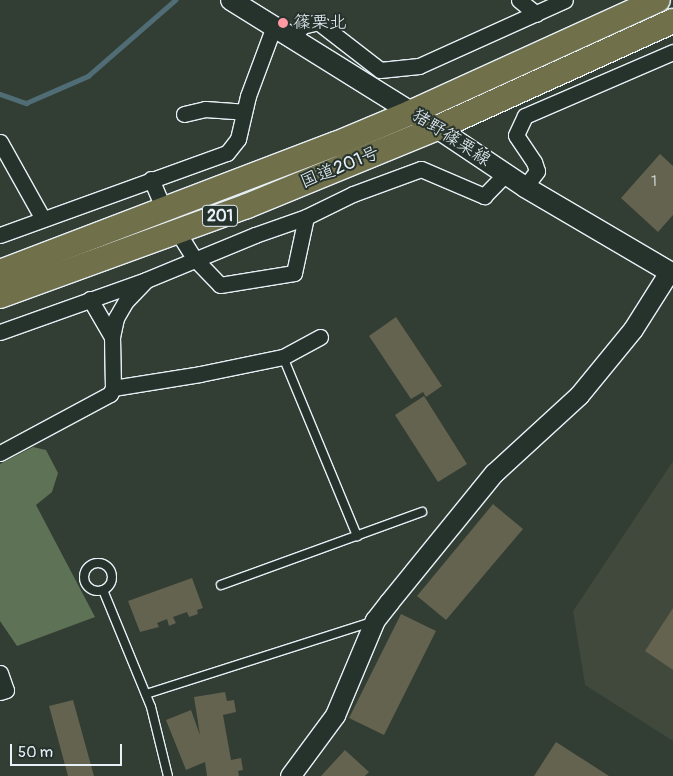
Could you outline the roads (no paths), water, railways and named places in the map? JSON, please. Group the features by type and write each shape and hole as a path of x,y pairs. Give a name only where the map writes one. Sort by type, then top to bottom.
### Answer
{"highway":[{"name":"国道201号","path":"0,272 336,144 412,112 658,0"},
{"name":"国道201号","path":"0,296 247,206 437,128 673,21"}],"main road":[{"name":"猪野篠栗線","path":"231,0 294,37 412,112 525,187 671,273"}],"street":[{"path":"519,0 536,14"},
{"path":"294,37 302,26 318,22 380,70 419,66 565,0"},
{"path":"0,235 227,153 238,139 248,96 274,26"},
{"path":"525,187 537,171 534,162 516,135 525,116 673,52"},
{"path":"184,114 205,109 244,112"},
{"path":"0,142 43,219"},
{"path":"0,332 146,280 194,258 306,217 353,194 421,169 484,196 505,174"},
{"path":"152,179 164,210"},
{"path":"177,231 194,258 220,285 294,273 306,217"},
{"path":"290,776 335,715 375,620 494,473 578,395 633,329 671,273"},
{"path":"0,453 110,394 112,388 112,337 116,318 126,301 146,280"},
{"path":"90,299 112,337"},
{"path":"112,388 200,374 283,357 320,337"},
{"path":"0,672 6,690 0,692"}],"lane":[{"path":"283,357 357,536"},
{"path":"221,585 422,512"},
{"path":"102,590 146,694 168,776"},
{"path":"146,694 375,620"}],"waterway":[{"path":"0,94 26,103 88,76 175,0"}],"place":[{"name":"篠栗北","path":"283,23"}]}
